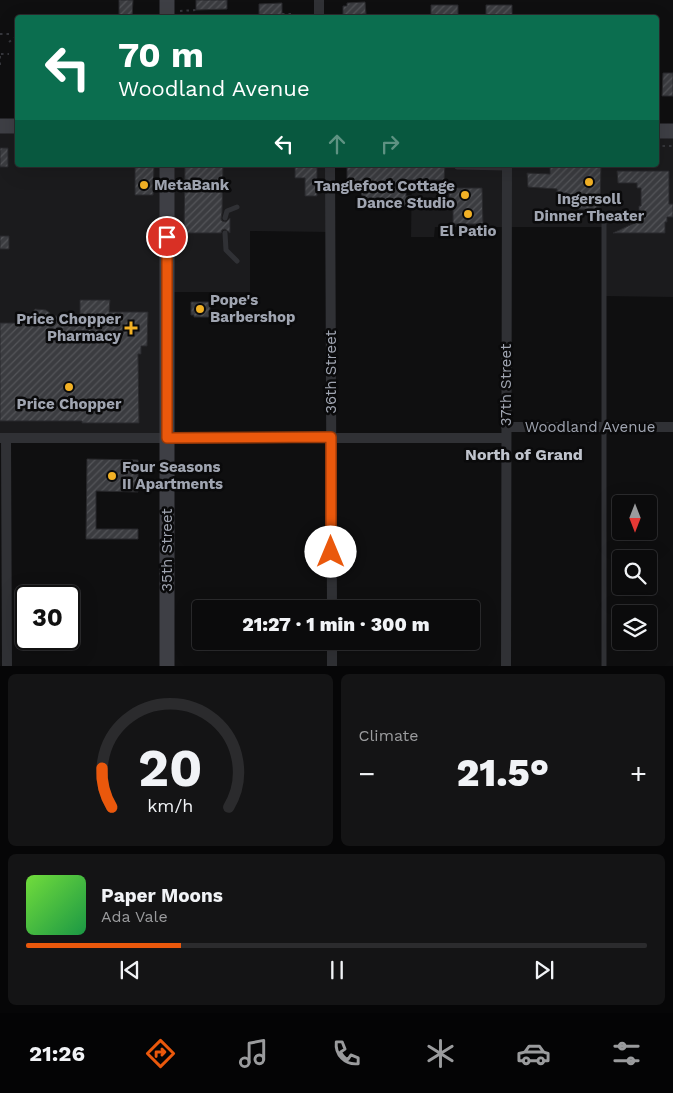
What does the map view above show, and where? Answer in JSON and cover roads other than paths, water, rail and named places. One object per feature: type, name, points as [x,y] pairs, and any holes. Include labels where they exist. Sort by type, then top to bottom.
[{"type":"street","points":[[167,0],[173,14]]},
{"type":"street","points":[[319,0],[319,15]]},
{"type":"street","points":[[0,126],[15,126]]},
{"type":"street","points":[[659,131],[673,131]]},
{"type":"street","name":"35th Street","points":[[167,167],[167,666]]},
{"type":"street","name":"36th Street","points":[[330,167],[332,600]]},
{"type":"street","name":"37th Street","points":[[506,666],[507,167]]},
{"type":"street","name":"Woodland Avenue","points":[[3,438],[331,437],[604,427],[673,427]]},
{"type":"street","points":[[3,438],[7,666]]},
{"type":"street","points":[[332,650],[332,666]]},
{"type":"lane","points":[[225,218],[227,210],[238,207]]},
{"type":"lane","points":[[604,220],[604,666]]},
{"type":"lane","points":[[225,234],[226,250],[237,261]]},
{"type":"place","name":"Ingersoll Dinner Theater","points":[[589,182]]},
{"type":"place","name":"MetaBank","points":[[144,185]]},
{"type":"place","name":"Tanglefoot Cottage Dance Studio","points":[[465,195]]},
{"type":"place","name":"El Patio","points":[[468,214]]},
{"type":"place","name":"Pope's Barbershop","points":[[200,309]]},
{"type":"place","name":"Price Chopper Pharmacy","points":[[131,328]]},
{"type":"place","name":"Price Chopper","points":[[69,387]]},
{"type":"place","name":"Four Seasons II Apartments","points":[[112,476]]},
{"type":"district","name":"North of Grand","points":[[524,454]]}]
